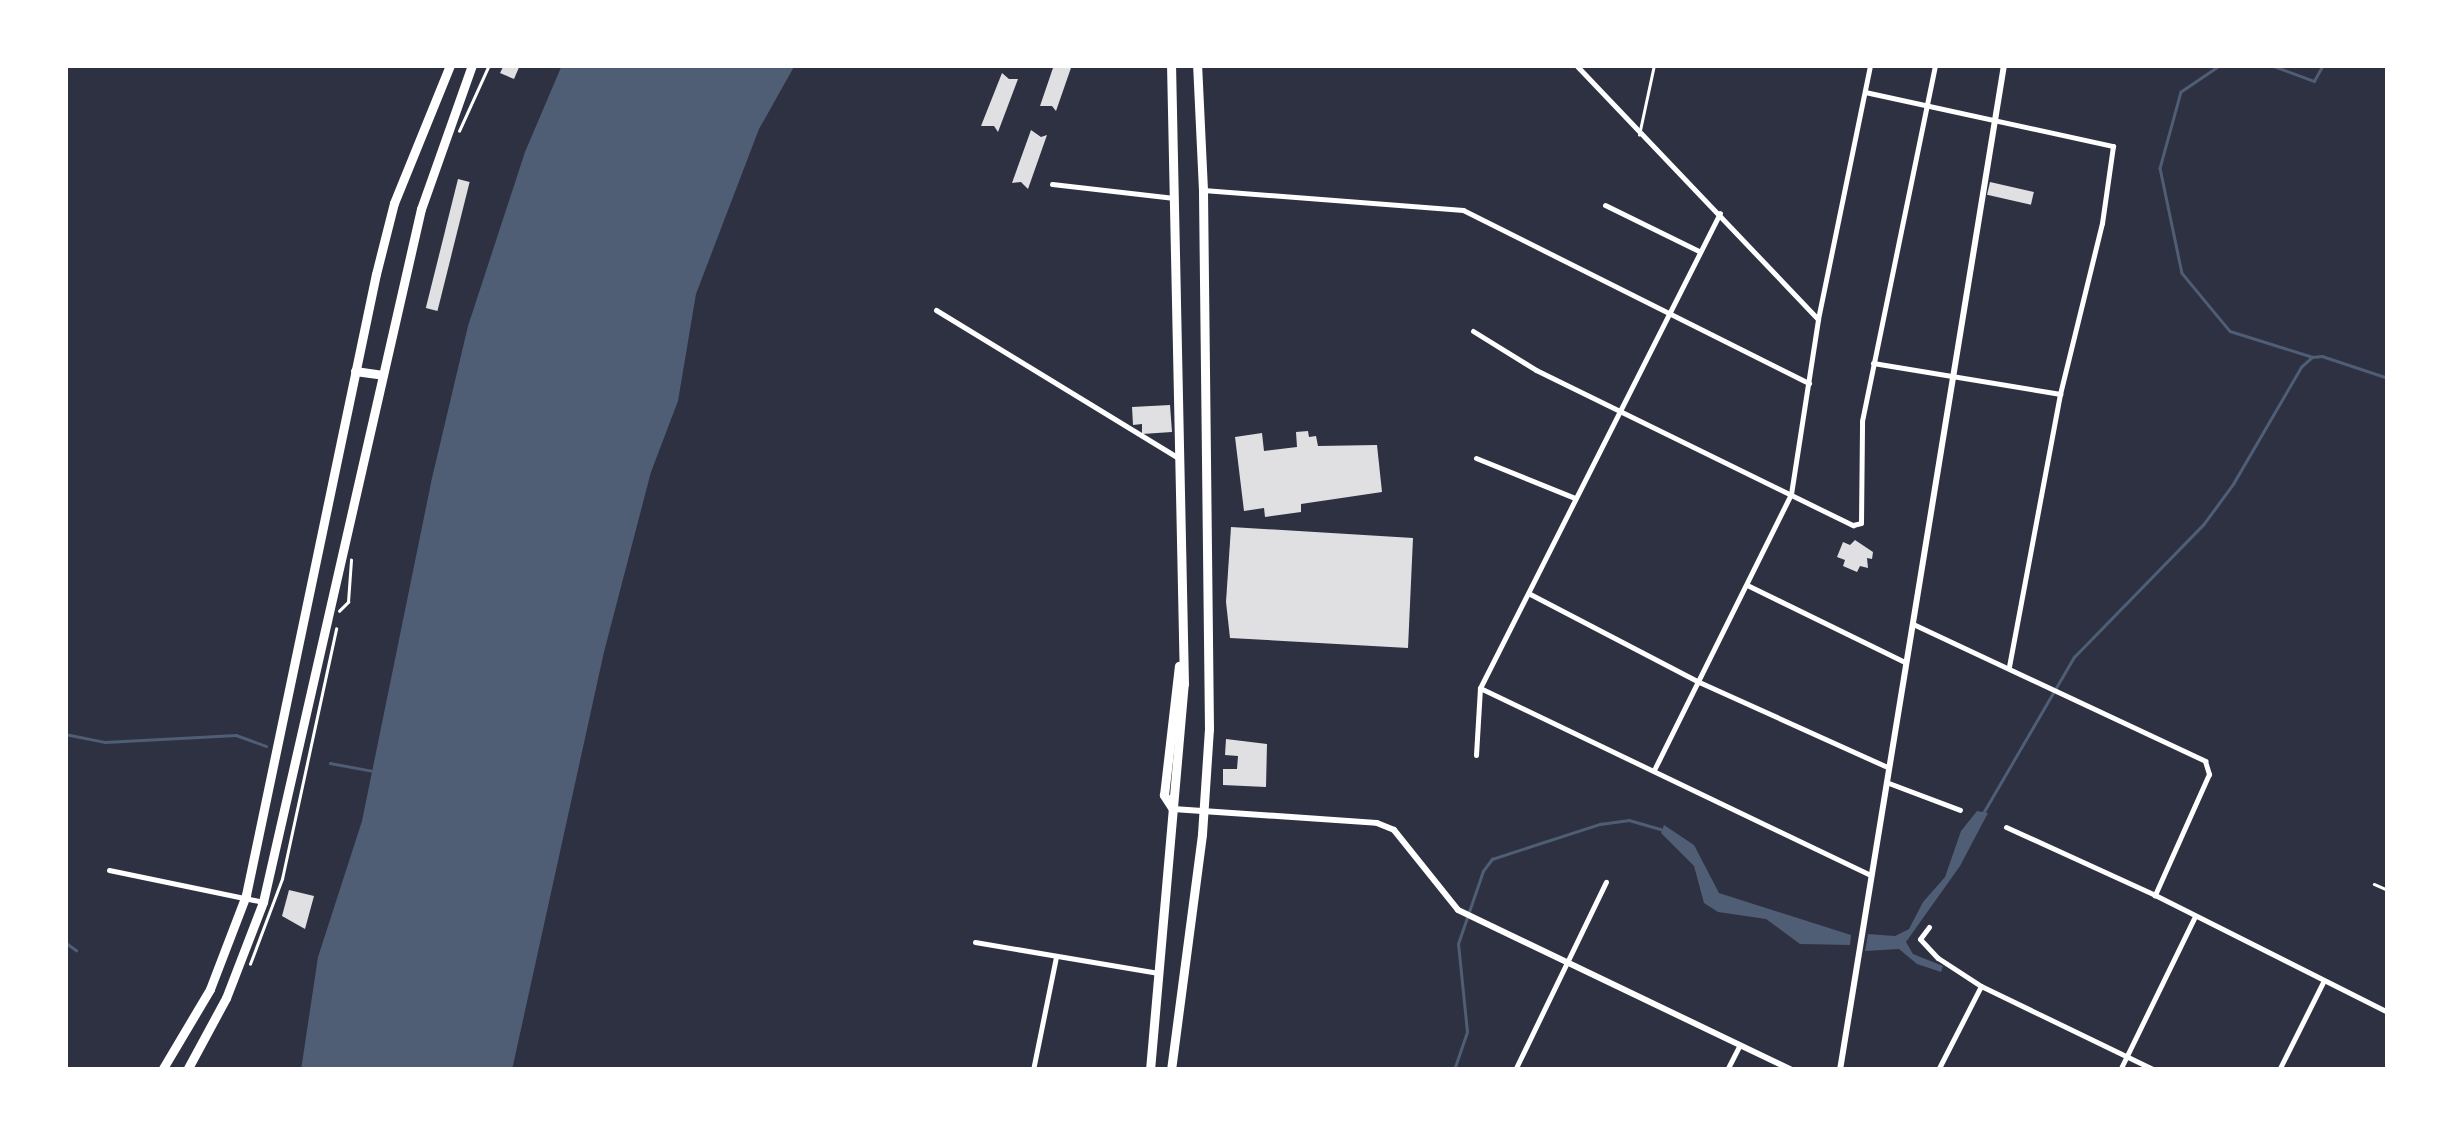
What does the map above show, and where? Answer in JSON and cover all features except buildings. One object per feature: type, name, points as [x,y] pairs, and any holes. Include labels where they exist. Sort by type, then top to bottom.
[{"type":"main road","points":[[162,1070],[210,989],[246,896],[355,371],[394,204],[450,65]]},
{"type":"main road","points":[[187,1070],[226,998],[263,902],[421,208],[472,65]]},
{"type":"main road","points":[[1150,1070],[1173,809],[1164,795],[1183,644],[1171,65]]},
{"type":"main road","points":[[1171,1070],[1203,812],[1209,729],[1203,190],[1196,65]]},
{"type":"main road","points":[[355,371],[382,374]]},
{"type":"street","points":[[1576,65],[1818,319]]},
{"type":"street","points":[[1654,770],[1791,494],[1818,319],[1870,65]]},
{"type":"street","points":[[1473,331],[1536,370],[1621,408],[1854,525],[1862,521],[1859,458],[1873,363],[1936,65]]},
{"type":"street","points":[[1840,1070],[2004,65]]},
{"type":"street","points":[[1865,92],[2113,146],[2102,223],[2060,394],[2009,666]]},
{"type":"street","points":[[1052,184],[1176,198]]},
{"type":"street","points":[[1203,190],[1464,210],[1808,383]]},
{"type":"street","points":[[1605,205],[1699,250]]},
{"type":"street","points":[[1476,755],[1480,688],[1720,212]]},
{"type":"street","points":[[936,310],[1182,460]]},
{"type":"street","points":[[1873,363],[2060,394]]},
{"type":"street","points":[[1476,458],[1575,498]]},
{"type":"street","points":[[1747,585],[1905,662]]},
{"type":"street","points":[[1530,594],[1700,682],[1887,766]]},
{"type":"street","points":[[1913,624],[2009,666],[2208,766],[2209,774],[2154,895]]},
{"type":"street","points":[[1480,688],[1870,876]]},
{"type":"street","points":[[1886,782],[1960,810]]},
{"type":"street","points":[[1173,809],[1377,823],[1404,839],[1436,888],[1458,910],[1792,1070]]},
{"type":"street","points":[[2006,827],[2154,895],[2388,1012]]},
{"type":"street","points":[[109,870],[263,902]]},
{"type":"street","points":[[1528,1070],[1516,1068],[1606,882]]},
{"type":"street","points":[[2120,1070],[2194,918]]},
{"type":"street","points":[[1929,927],[1920,939],[1938,958],[1981,986],[2155,1070]]},
{"type":"street","points":[[975,942],[1158,973]]},
{"type":"street","points":[[1033,1070],[1056,957]]},
{"type":"street","points":[[2279,1070],[2323,982]]},
{"type":"street","points":[[1938,1070],[1981,986]]},
{"type":"street","points":[[1727,1070],[1740,1046]]},
{"type":"lane","points":[[1639,135],[1654,65]]},
{"type":"lane","points":[[2374,884],[2388,890]]},
{"type":"path","points":[[456,137],[490,65]]},
{"type":"path","points":[[339,611],[348,602],[351,561]]},
{"type":"path","points":[[243,974],[258,952],[282,879],[336,630]]},
{"type":"water","points":[[562,65],[795,65],[759,129],[696,294],[678,401],[651,472],[604,652],[512,1070],[301,1070],[318,957],[362,821],[432,478],[468,326],[525,152]]},
{"type":"water","points":[[1977,811],[1988,813],[1960,866],[1906,942],[1913,954],[1943,966],[1941,972],[1917,964],[1899,949],[1865,951],[1868,934],[1895,936],[1909,929],[1923,902],[1945,877],[1961,831]]},
{"type":"water","points":[[1664,825],[1694,845],[1719,893],[1851,935],[1850,945],[1800,944],[1766,919],[1718,912],[1704,903],[1694,866],[1661,833]]},
{"type":"waterway","points":[[2221,65],[2181,92],[2160,168],[2182,273],[2230,331],[2310,356]]},
{"type":"waterway","points":[[2271,65],[2314,81],[2323,65]]},
{"type":"waterway","points":[[1982,815],[2074,657],[2203,525],[2233,484],[2301,367],[2312,357],[2322,356],[2388,378]]},
{"type":"waterway","points":[[65,734],[105,742],[236,735],[266,746]]},
{"type":"waterway","points":[[330,763],[373,771]]},
{"type":"waterway","points":[[1454,1070],[1467,1032],[1458,944],[1483,871],[1492,859],[1600,824],[1629,820],[1661,829]]},
{"type":"waterway","points":[[65,942],[76,950]]}]
